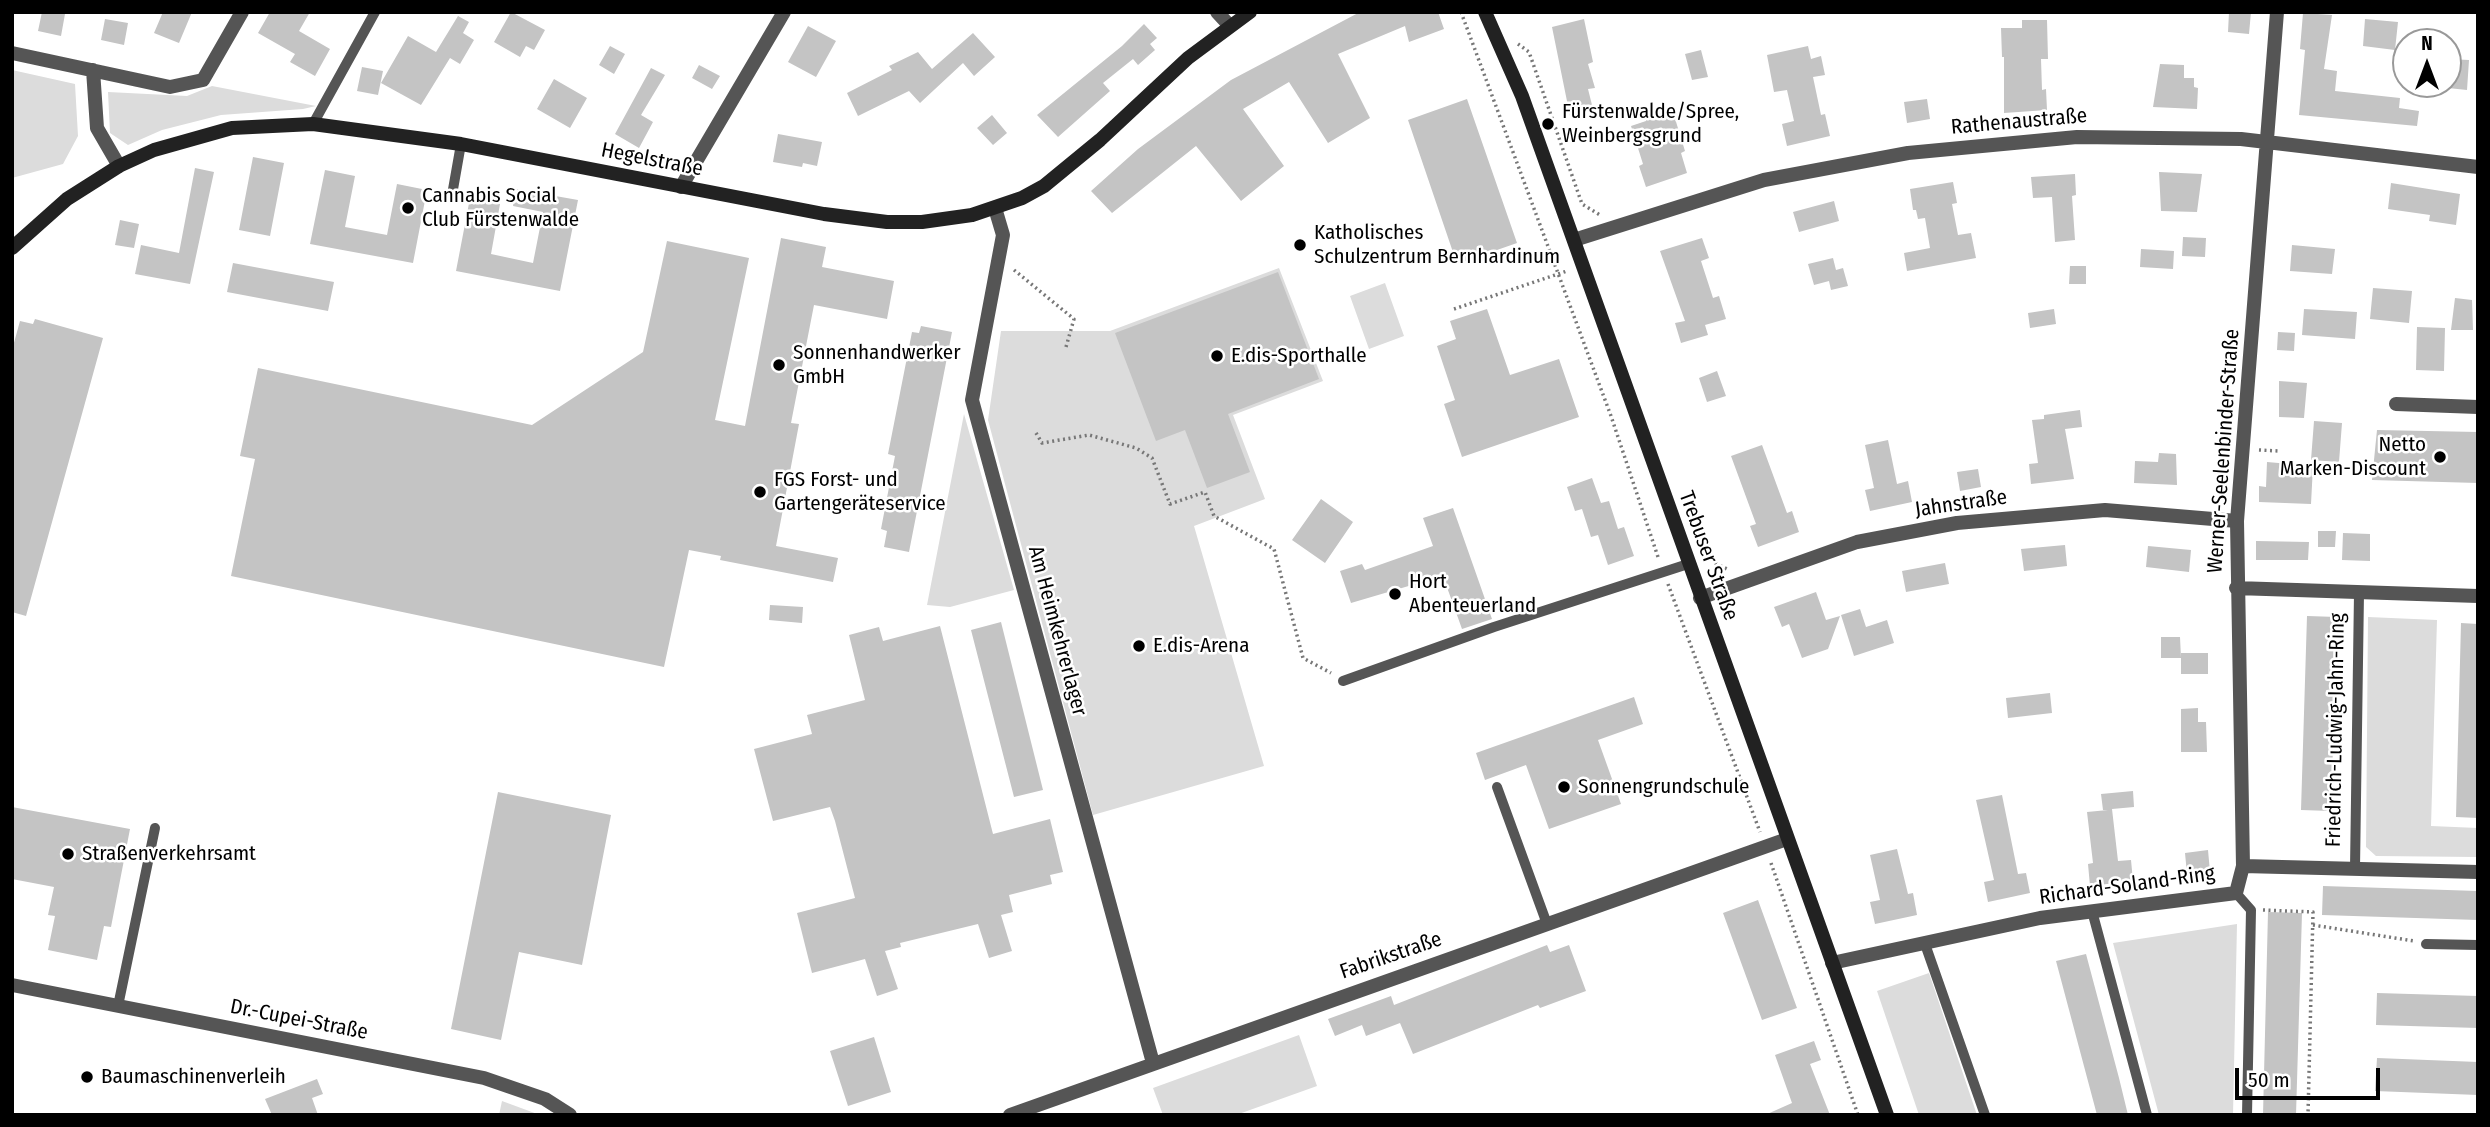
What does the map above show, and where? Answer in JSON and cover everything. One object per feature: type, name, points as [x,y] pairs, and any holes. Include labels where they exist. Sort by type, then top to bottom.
[{"type":"main road","name":"Hegelstraße","points":[[12,248],[67,199],[119,166],[155,150],[232,128],[313,124],[461,144],[681,187],[887,222],[922,222],[995,208],[1044,186],[1100,140],[1188,58],[1250,12]]},
{"type":"main road","name":"Trebuser Straße","points":[[1485,12],[1522,96],[1584,265],[1700,598],[1887,1115]]},
{"type":"street","points":[[12,53],[170,87],[203,80],[242,12]]},
{"type":"street","points":[[681,187],[784,12]]},
{"type":"street","points":[[1217,12],[1230,25]]},
{"type":"street","name":"Werner-Seelenbinder-Straße","points":[[2236,893],[2243,866],[2236,588],[2237,521],[2277,12]]},
{"type":"street","points":[[93,70],[97,128],[119,166]]},
{"type":"street","name":"Rathenaustraße","points":[[1574,240],[1764,180],[1908,153],[2077,137],[2268,141],[2478,167]]},
{"type":"street","name":"Am Heimkehrerlager","points":[[995,208],[1003,236],[972,400],[1153,1062]]},
{"type":"street","points":[[2396,404],[2478,407]]},
{"type":"street","name":"Jahnstraße","points":[[1700,598],[1857,542],[1957,523],[2105,510],[2237,521]]},
{"type":"street","points":[[2236,588],[2478,596]]},
{"type":"street","name":"Fabrikstraße","points":[[1010,1115],[1787,839]]},
{"type":"street","name":"Friedrich-Ludwig-Jahn-Ring","points":[[2243,866],[2478,872]]},
{"type":"street","name":"Richard-Soland-Ring","points":[[1832,963],[2040,918],[2236,893]]},
{"type":"street","name":"Dr.-Cupei-Straße","points":[[12,985],[484,1078],[535,1094],[570,1115]]},
{"type":"lane","points":[[313,124],[375,12]]},
{"type":"lane","points":[[452,195],[461,144]]},
{"type":"lane","points":[[1343,681],[1494,627],[1688,564]]},
{"type":"lane","name":"Friedrich-Ludwig-Jahn-Ring","points":[[2355,869],[2358,593]]},
{"type":"lane","points":[[1497,787],[1548,924]]},
{"type":"lane","points":[[118,1006],[155,828]]},
{"type":"lane","name":"Richard-Soland-Ring","points":[[2236,893],[2251,910]]},
{"type":"lane","points":[[2247,1115],[2251,910]]},
{"type":"lane","points":[[2092,911],[2147,1115]]},
{"type":"lane","points":[[1925,944],[1985,1115]]},
{"type":"lane","points":[[2426,944],[2478,945]]},
{"type":"path","points":[[1517,40],[1529,52],[1582,204],[1587,207]]},
{"type":"path","points":[[999,257],[1074,319],[1066,347]]},
{"type":"path","points":[[1454,309],[1584,265]]},
{"type":"path","points":[[1036,433],[1042,443],[1089,435],[1136,448],[1152,458],[1171,504],[1205,492],[1214,516],[1275,549],[1303,658],[1343,681]]},
{"type":"path","points":[[1715,563],[1729,570],[1736,568]]},
{"type":"path","points":[[2251,910],[2313,912],[2308,1115]]},
{"type":"path","points":[[2313,925],[2426,944]]},
{"type":"shaded area","points":[[12,70],[75,84],[78,136],[63,164],[12,178]]},
{"type":"shaded area","points":[[212,86],[316,106],[221,115],[162,130],[128,145],[110,133],[108,92],[187,96]]},
{"type":"shaded area","name":"E.dis-Arena","points":[[1279,268],[1323,381],[1233,415],[1265,499],[1194,526],[1264,766],[1093,815],[988,420],[1001,331],[1110,331]]},
{"type":"shaded area","points":[[1385,283],[1404,336],[1369,349],[1350,296]]},
{"type":"shaded area","points":[[964,414],[1014,590],[950,607],[927,605]]},
{"type":"shaded area","points":[[2368,617],[2437,620],[2431,826],[2478,828],[2476,857],[2376,856],[2366,847]]},
{"type":"shaded area","points":[[2237,924],[2233,1115],[2159,1115],[2113,943]]},
{"type":"shaded area","points":[[1929,973],[1977,1115],[1919,1115],[1877,991]]},
{"type":"shaded area","points":[[1299,1035],[1317,1086],[1236,1115],[1163,1115],[1153,1088]]},
{"type":"shaded area","points":[[502,1101],[540,1115],[499,1115]]},
{"type":"building","points":[[42,12],[65,14],[61,36],[38,31]]},
{"type":"building","points":[[163,12],[192,12],[179,43],[154,33]]},
{"type":"building","points":[[270,12],[310,12],[299,31],[330,49],[315,76],[290,62],[295,54],[258,33]]},
{"type":"building","points":[[511,12],[545,30],[534,50],[526,46],[520,57],[494,42]]},
{"type":"building","points":[[1360,12],[1438,12],[1444,29],[1409,42],[1405,26],[1338,54],[1370,118],[1328,143],[1289,82],[1243,109],[1284,166],[1241,201],[1196,146],[1112,213],[1091,191],[1138,149],[1231,80]]},
{"type":"building","points":[[2229,12],[2251,12],[2249,34],[2228,32]]},
{"type":"building","points":[[2303,13],[2332,15],[2324,69],[2337,71],[2335,91],[2400,98],[2399,108],[2419,111],[2417,126],[2299,115],[2305,50],[2300,49]]},
{"type":"building","points":[[458,16],[469,22],[463,33],[474,40],[460,64],[450,58],[421,105],[381,83],[408,36],[436,52]]},
{"type":"building","points":[[105,19],[128,23],[124,45],[101,40]]},
{"type":"building","points":[[1584,19],[1593,62],[1588,64],[1595,88],[1588,89],[1593,109],[1570,116],[1552,27]]},
{"type":"building","points":[[2365,19],[2398,22],[2397,28],[2392,28],[2392,50],[2363,46]]},
{"type":"building","points":[[2022,20],[2047,20],[2048,59],[2041,59],[2042,90],[2046,89],[2047,110],[2004,113],[2001,28],[2022,28]]},
{"type":"building","points":[[1144,24],[1157,38],[1150,44],[1155,50],[1138,65],[1133,59],[1103,83],[1110,91],[1058,137],[1037,115],[1122,46]]},
{"type":"building","points":[[808,26],[836,41],[816,77],[788,62]]},
{"type":"building","points":[[973,33],[995,57],[974,76],[963,63],[920,103],[909,91],[858,116],[847,93],[892,70],[889,66],[918,52],[932,69]]},
{"type":"building","points":[[610,46],[625,54],[614,74],[599,65]]},
{"type":"building","points":[[1808,46],[1811,59],[1821,56],[1825,75],[1813,77],[1821,115],[1825,114],[1830,136],[1787,146],[1782,124],[1794,121],[1787,90],[1774,92],[1767,55]]},
{"type":"building","points":[[1701,50],[1708,77],[1692,80],[1685,54]]},
{"type":"building","points":[[2462,60],[2469,60],[2467,90],[2462,89]]},
{"type":"building","points":[[2160,64],[2184,65],[2184,78],[2194,78],[2194,87],[2198,88],[2197,109],[2153,107]]},
{"type":"building","points":[[699,65],[720,76],[712,89],[692,78]]},
{"type":"building","points":[[362,67],[383,71],[378,95],[357,91]]},
{"type":"building","points":[[651,68],[665,75],[641,115],[653,122],[639,148],[615,134]]},
{"type":"building","points":[[554,79],[587,98],[570,128],[537,109]]},
{"type":"building","points":[[1467,99],[1517,243],[1457,264],[1408,120]]},
{"type":"building","points":[[1927,99],[1930,119],[1907,123],[1904,102]]},
{"type":"building","points":[[1664,108],[1673,112],[1685,151],[1681,153],[1687,173],[1646,187],[1639,166],[1643,164],[1631,126],[1646,121],[1649,113]]},
{"type":"building","points":[[992,115],[1007,133],[993,145],[977,128]]},
{"type":"building","points":[[778,134],[822,142],[817,166],[803,163],[802,167],[773,162]]},
{"type":"building","points":[[253,157],[284,163],[270,236],[239,230]]},
{"type":"building","points":[[195,168],[214,172],[190,284],[135,274],[141,245],[179,253]]},
{"type":"building","name":"Cannabis Social Club Fürstenwalde","points":[[325,170],[355,176],[345,227],[387,235],[397,184],[427,190],[413,263],[310,244]]},
{"type":"building","points":[[2159,172],[2202,174],[2197,212],[2161,211]]},
{"type":"building","points":[[2075,174],[2076,195],[2072,196],[2075,240],[2055,242],[2052,197],[2033,198],[2031,177]]},
{"type":"building","points":[[1953,182],[1957,203],[1952,204],[1958,235],[1971,233],[1976,258],[1907,271],[1904,253],[1930,248],[1925,218],[1918,219],[1916,210],[1913,210],[1910,189]]},
{"type":"building","points":[[2391,183],[2460,194],[2456,225],[2429,221],[2430,215],[2388,209]]},
{"type":"building","points":[[516,189],[578,200],[560,291],[456,271],[470,198],[500,204],[491,254],[533,263],[543,212],[513,206]]},
{"type":"building","points":[[1834,201],[1839,221],[1799,232],[1793,212]]},
{"type":"building","points":[[120,220],[139,224],[134,248],[115,245]]},
{"type":"building","points":[[2183,237],[2206,238],[2205,257],[2182,256]]},
{"type":"building","points":[[781,238],[826,247],[822,267],[894,281],[887,319],[814,305],[791,423],[799,424],[776,546],[838,558],[833,582],[720,560],[721,556],[689,550],[664,667],[231,576],[255,459],[240,456],[258,368],[532,425],[643,352],[667,241],[749,258],[715,420],[745,426]]},
{"type":"building","points":[[1702,238],[1709,258],[1701,261],[1713,298],[1719,296],[1726,319],[1705,325],[1708,335],[1681,343],[1675,323],[1685,321],[1660,251]]},
{"type":"building","points":[[2292,245],[2335,249],[2332,274],[2290,271]]},
{"type":"building","points":[[2141,249],[2174,251],[2173,269],[2140,267]]},
{"type":"building","points":[[1833,258],[1836,270],[1843,268],[1848,286],[1831,290],[1829,281],[1814,285],[1808,264]]},
{"type":"building","points":[[233,263],[334,282],[328,311],[227,292]]},
{"type":"building","points":[[2070,266],[2086,266],[2086,284],[2069,284]]},
{"type":"building","name":"E.dis-Sporthalle","points":[[1278,272],[1319,379],[1228,414],[1250,472],[1207,488],[1185,430],[1156,441],[1115,333]]},
{"type":"building","points":[[2373,288],[2412,291],[2409,323],[2370,319]]},
{"type":"building","points":[[2455,298],[2472,300],[2473,330],[2451,330]]},
{"type":"building","points":[[1487,309],[1510,375],[1559,359],[1579,417],[1462,457],[1444,404],[1455,400],[1437,346],[1456,339],[1450,321]]},
{"type":"building","points":[[2054,309],[2056,324],[2030,328],[2028,313]]},
{"type":"building","points":[[2304,309],[2357,312],[2355,339],[2302,335]]},
{"type":"building","points":[[35,319],[103,338],[26,616],[12,612],[12,350],[20,321],[33,324]]},
{"type":"building","points":[[921,326],[952,332],[909,552],[884,547],[887,531],[881,529],[895,456],[888,454],[912,332],[919,333]]},
{"type":"building","points":[[2417,327],[2445,328],[2444,371],[2416,370]]},
{"type":"building","points":[[2278,332],[2295,333],[2294,351],[2277,350]]},
{"type":"building","points":[[1717,371],[1726,396],[1707,402],[1699,378]]},
{"type":"building","points":[[2279,381],[2307,383],[2304,418],[2279,417]]},
{"type":"building","points":[[2080,410],[2082,427],[2065,429],[2074,479],[2031,484],[2029,464],[2038,463],[2032,420],[2044,419],[2044,415]]},
{"type":"building","points":[[2314,421],[2342,423],[2339,462],[2311,460]]},
{"type":"building","name":"Netto Marken-Discount","points":[[2377,430],[2478,432],[2478,483],[2372,480]]},
{"type":"building","points":[[1888,440],[1897,484],[1908,481],[1912,502],[1870,511],[1865,490],[1874,488],[1865,445]]},
{"type":"building","points":[[1762,445],[1787,513],[1792,511],[1799,532],[1758,547],[1750,526],[1756,524],[1731,456]]},
{"type":"building","points":[[2159,453],[2176,454],[2177,485],[2134,483],[2135,461],[2158,462]]},
{"type":"building","points":[[2267,462],[2313,466],[2311,504],[2259,502],[2259,486],[2266,487]]},
{"type":"building","points":[[1978,469],[1981,487],[1960,491],[1957,472]]},
{"type":"building","points":[[1592,478],[1601,503],[1609,501],[1618,529],[1624,527],[1634,556],[1608,565],[1598,535],[1591,537],[1582,509],[1575,511],[1567,487]]},
{"type":"building","points":[[1321,499],[1353,522],[1325,563],[1292,540]]},
{"type":"building","points":[[1453,508],[1492,619],[1462,629],[1444,579],[1413,589],[1412,585],[1351,603],[1340,571],[1362,564],[1365,570],[1433,546],[1423,518]]},
{"type":"building","points":[[2318,531],[2336,531],[2335,547],[2318,547]]},
{"type":"building","points":[[2343,533],[2370,534],[2370,561],[2342,560]]},
{"type":"building","points":[[2256,541],[2309,542],[2308,560],[2256,560]]},
{"type":"building","points":[[2065,545],[2067,566],[2024,571],[2021,549]]},
{"type":"building","points":[[2148,546],[2191,550],[2189,572],[2146,567]]},
{"type":"building","points":[[1945,563],[1949,584],[1906,592],[1902,571]]},
{"type":"building","points":[[1816,592],[1826,620],[1840,616],[1828,649],[1802,658],[1789,624],[1782,627],[1774,607]]},
{"type":"building","points":[[770,605],[803,607],[802,623],[769,620]]},
{"type":"building","points":[[1860,609],[1866,627],[1887,620],[1894,643],[1854,656],[1841,615]]},
{"type":"building","points":[[2307,616],[2337,617],[2331,811],[2301,810]]},
{"type":"building","points":[[1001,622],[1043,790],[1014,797],[971,630]]},
{"type":"building","points":[[2461,623],[2478,624],[2478,818],[2456,817]]},
{"type":"building","points":[[940,626],[993,834],[1050,819],[1063,872],[1050,875],[1052,884],[1009,895],[1013,912],[1001,915],[1012,951],[989,958],[978,924],[900,943],[901,947],[885,951],[898,989],[877,996],[865,959],[812,973],[797,913],[855,898],[830,807],[773,821],[754,749],[812,734],[807,715],[865,700],[849,635],[879,627],[883,641]]},
{"type":"building","points":[[2161,637],[2180,637],[2181,658],[2161,658]]},
{"type":"building","points":[[2181,653],[2208,653],[2208,674],[2181,674]]},
{"type":"building","points":[[2050,693],[2052,713],[2008,718],[2006,698]]},
{"type":"building","points":[[1634,697],[1643,724],[1598,740],[1621,804],[1549,829],[1526,765],[1485,780],[1476,753]]},
{"type":"building","points":[[2198,708],[2198,722],[2206,722],[2207,752],[2181,752],[2181,709]]},
{"type":"building","points":[[2133,791],[2134,807],[2112,809],[2118,861],[2131,860],[2133,881],[2090,886],[2088,864],[2093,863],[2087,812],[2108,810],[2103,810],[2101,794]]},
{"type":"building","points":[[498,792],[611,815],[582,965],[519,952],[501,1040],[451,1029]]},
{"type":"building","points":[[2002,795],[2018,874],[2026,873],[2030,893],[1988,902],[1984,882],[1994,880],[1976,800]]},
{"type":"building","name":"Straßenverkehrsamt","points":[[12,807],[130,829],[111,927],[104,926],[97,960],[48,950],[55,916],[48,915],[54,887],[12,879]]},
{"type":"building","points":[[1897,849],[1908,894],[1913,893],[1917,915],[1875,924],[1870,902],[1880,900],[1870,855]]},
{"type":"building","points":[[2208,850],[2210,872],[2187,874],[2185,853]]},
{"type":"building","points":[[2323,886],[2478,891],[2478,920],[2322,915]]},
{"type":"building","points":[[1758,900],[1797,1008],[1762,1020],[1723,913]]},
{"type":"building","points":[[2268,912],[2302,913],[2296,1115],[2263,1115]]},
{"type":"building","points":[[1547,945],[1550,952],[1569,945],[1586,991],[1540,1008],[1538,1005],[1413,1054],[1400,1023],[1366,1036],[1362,1025],[1335,1036],[1328,1019],[1391,996],[1394,1005]]},
{"type":"building","points":[[2086,954],[2128,1115],[2097,1115],[2056,961]]},
{"type":"building","points":[[2377,993],[2478,996],[2478,1028],[2376,1025]]},
{"type":"building","points":[[874,1037],[891,1092],[848,1106],[830,1051]]},
{"type":"building","points":[[1814,1041],[1821,1060],[1810,1064],[1830,1115],[1765,1115],[1792,1103],[1775,1055]]},
{"type":"building","points":[[2377,1058],[2478,1062],[2478,1095],[2375,1091]]},
{"type":"building","points":[[317,1079],[323,1094],[312,1098],[318,1115],[272,1115],[265,1099]]},
{"type":"place","name":"Fürstenwalde/Spree, Weinbergsgrund","points":[[1548,124]]},
{"type":"place","name":"Cannabis Social Club Fürstenwalde","points":[[408,208]]},
{"type":"place","name":"Katholisches Schulzentrum Bernhardinum","points":[[1300,245]]},
{"type":"place","name":"E.dis-Sporthalle","points":[[1217,356]]},
{"type":"place","name":"Sonnenhandwerker GmbH","points":[[779,365]]},
{"type":"place","name":"Netto Marken-Discount","points":[[2440,457]]},
{"type":"place","name":"FGS Forst- und Gartengeräteservice","points":[[760,492]]},
{"type":"place","name":"Hort Abenteuerland","points":[[1395,594]]},
{"type":"place","name":"E.dis-Arena","points":[[1139,646]]},
{"type":"place","name":"Sonnengrundschule","points":[[1564,787]]},
{"type":"place","name":"Straßenverkehrsamt","points":[[68,854]]},
{"type":"place","name":"Baumaschinenverleih","points":[[87,1077]]}]
